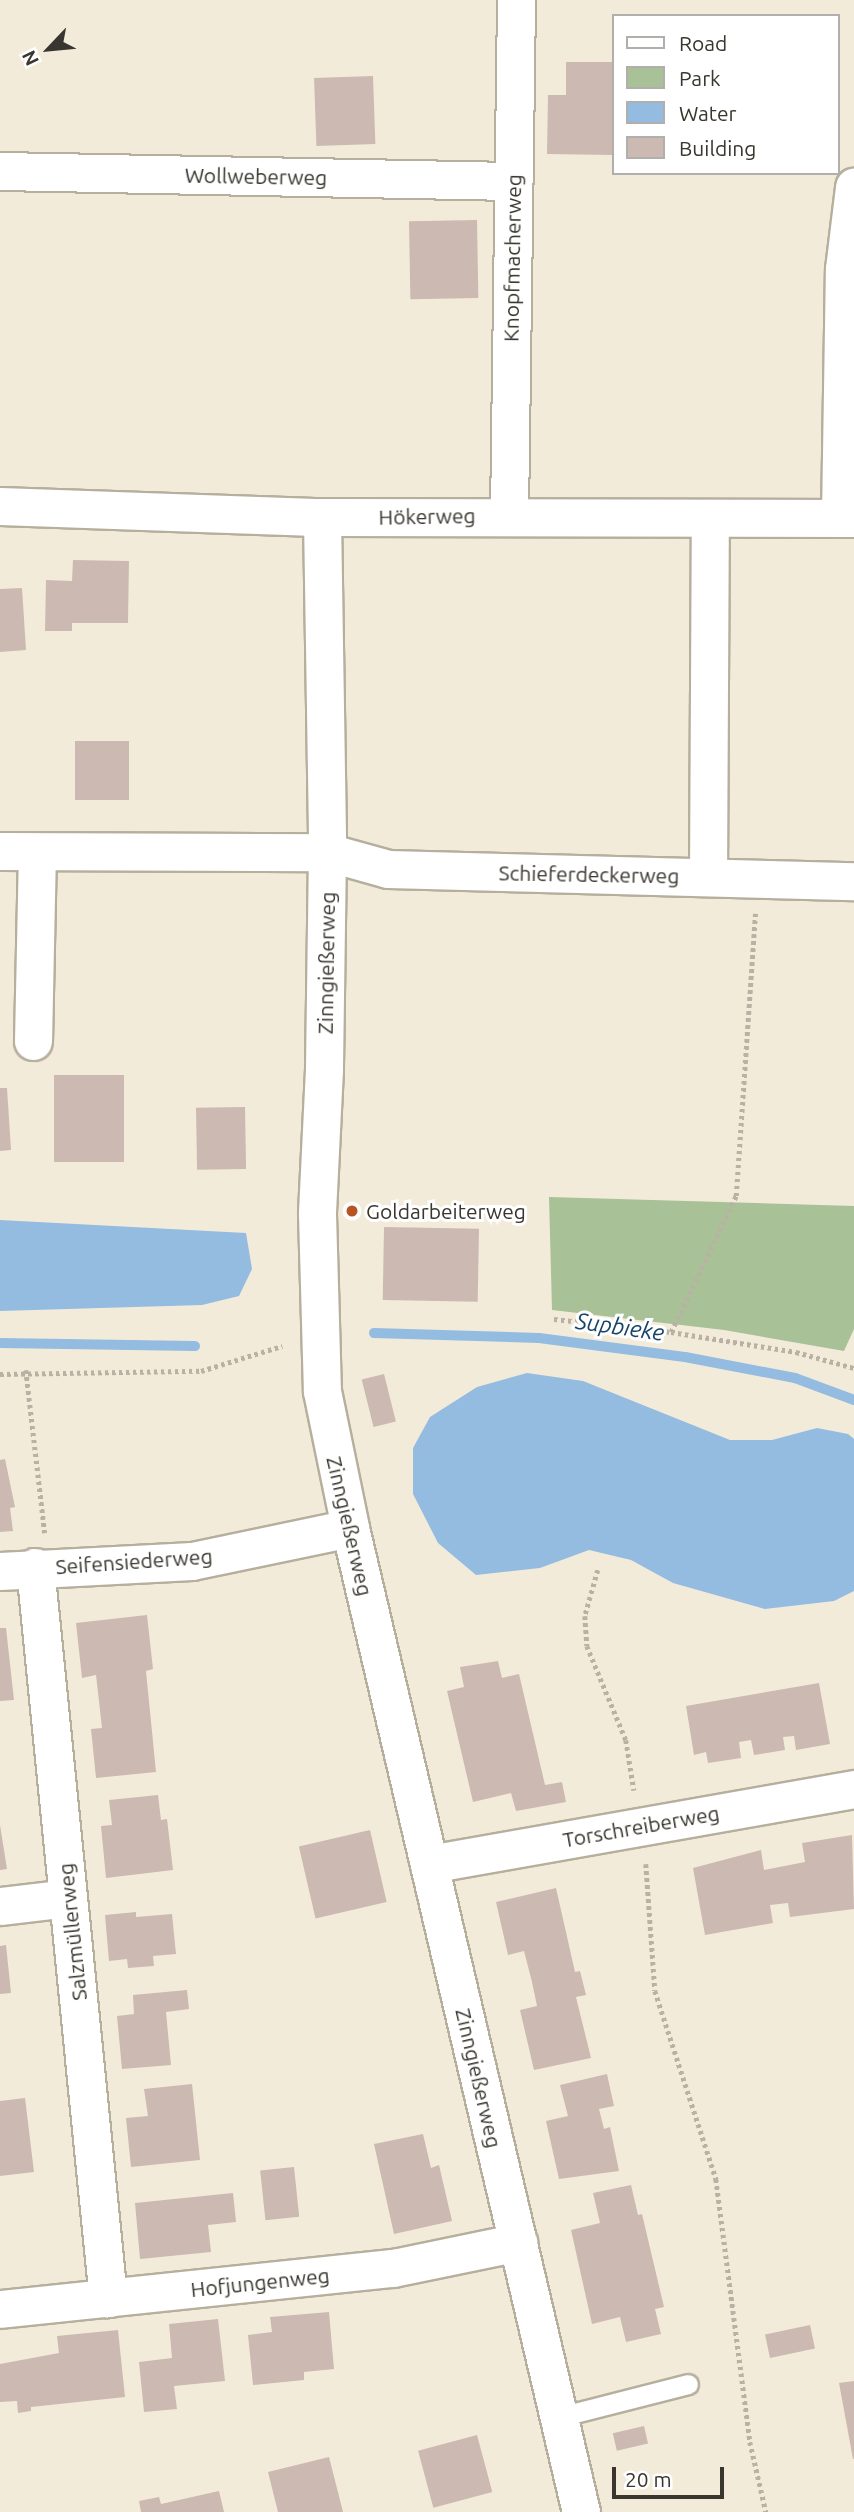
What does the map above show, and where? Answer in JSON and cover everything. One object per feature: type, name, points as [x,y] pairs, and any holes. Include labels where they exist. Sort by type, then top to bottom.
[{"type":"street","name":"Knopfmacherweg","points":[[509,516],[516,0]]},
{"type":"street","name":"Wollweberweg","points":[[0,172],[512,181]]},
{"type":"street","points":[[847,518],[844,269],[854,187]]},
{"type":"street","name":"Hökerweg","points":[[0,506],[322,517],[847,518]]},
{"type":"street","name":"Zinngießerweg","points":[[322,517],[327,852],[324,1069],[317,1214],[318,1342],[328,1425],[581,2512]]},
{"type":"street","points":[[708,877],[710,518]]},
{"type":"street","points":[[0,851],[327,852]]},
{"type":"street","points":[[33,1041],[37,852]]},
{"type":"street","name":"Schieferdeckerweg","points":[[327,852],[387,869],[854,881]]},
{"type":"street","name":"Seifensiederweg","points":[[18,1569],[192,1561],[350,1528]]},
{"type":"street","name":"Salzmüllerweg","points":[[18,1569],[68,1898],[108,2298]]},
{"type":"street","name":"Torschreiberweg","points":[[429,1864],[854,1789]]},
{"type":"street","points":[[0,1906],[68,1898]]},
{"type":"street","name":"Hofjungenweg","points":[[0,2309],[393,2268],[518,2242]]},
{"type":"lane","points":[[559,2417],[688,2384]]},
{"type":"path","points":[[671,1332],[736,1196],[757,878]]},
{"type":"path","points":[[554,1319],[671,1332],[796,1352],[854,1368]]},
{"type":"path","points":[[0,1374],[26,1370],[201,1371],[290,1344],[318,1342]]},
{"type":"path","points":[[18,1569],[46,1534],[26,1370]]},
{"type":"path","points":[[598,1570],[585,1616],[587,1646],[626,1740],[639,1826],[655,1991],[716,2179],[750,2441],[766,2512]]},
{"type":"green space","points":[[549,1197],[854,1206],[854,1329],[844,1351],[724,1330],[552,1310]]},
{"type":"water","points":[[0,1220],[246,1233],[252,1269],[239,1296],[202,1305],[0,1311]]},
{"type":"water","points":[[527,1373],[583,1381],[730,1440],[772,1440],[817,1428],[848,1434],[854,1439],[854,1591],[834,1601],[765,1609],[673,1583],[631,1560],[589,1550],[540,1568],[476,1575],[438,1543],[413,1494],[413,1448],[430,1417],[477,1387]]},
{"type":"building","points":[[566,62],[612,62],[612,155],[547,154],[548,95],[566,95]]},
{"type":"building","points":[[373,76],[375,144],[316,146],[314,78]]},
{"type":"building","points":[[477,220],[478,298],[410,299],[409,221]]},
{"type":"building","points":[[73,560],[129,561],[128,623],[72,623],[72,631],[45,631],[46,580],[72,581]]},
{"type":"building","points":[[22,588],[26,650],[0,652],[0,589]]},
{"type":"building","points":[[75,741],[129,741],[129,800],[75,800]]},
{"type":"building","points":[[54,1075],[124,1075],[124,1162],[54,1162]]},
{"type":"building","points":[[0,1088],[7,1088],[11,1150],[0,1151]]},
{"type":"building","points":[[245,1107],[246,1169],[197,1170],[196,1108]]},
{"type":"building","points":[[384,1227],[479,1229],[478,1302],[383,1300]]},
{"type":"building","points":[[384,1374],[396,1422],[374,1427],[362,1380]]},
{"type":"building","points":[[5,1459],[15,1507],[10,1508],[13,1531],[0,1532],[0,1460]]},
{"type":"building","points":[[147,1615],[153,1669],[146,1671],[156,1772],[96,1778],[91,1729],[102,1728],[96,1675],[82,1678],[76,1623]]},
{"type":"building","points":[[0,1628],[6,1628],[14,1700],[0,1701]]},
{"type":"building","points":[[498,1661],[502,1678],[519,1674],[545,1785],[562,1782],[566,1802],[516,1811],[511,1793],[473,1802],[447,1691],[464,1687],[460,1667]]},
{"type":"building","points":[[819,1683],[830,1744],[796,1750],[794,1736],[783,1737],[785,1750],[754,1755],[751,1740],[739,1742],[741,1758],[708,1763],[706,1752],[694,1755],[686,1706]]},
{"type":"building","points":[[158,1795],[161,1820],[167,1819],[173,1870],[106,1878],[101,1826],[112,1825],[109,1800]]},
{"type":"building","points":[[0,1825],[7,1869],[0,1870]]},
{"type":"building","points":[[370,1830],[387,1902],[316,1919],[299,1846]]},
{"type":"building","points":[[852,1835],[854,1909],[790,1917],[788,1903],[770,1905],[773,1923],[705,1935],[693,1868],[761,1850],[764,1870],[805,1862],[802,1843]]},
{"type":"building","points":[[556,1888],[575,1972],[580,1971],[586,1995],[576,1997],[591,2058],[534,2070],[520,2010],[537,2006],[532,1982],[524,1951],[508,1955],[496,1902]]},
{"type":"building","points":[[136,1912],[136,1917],[172,1914],[176,1954],[153,1956],[154,1966],[128,1968],[127,1959],[109,1961],[105,1915]]},
{"type":"building","points":[[6,1945],[11,1993],[0,1994],[0,1946]]},
{"type":"building","points":[[187,1990],[189,2009],[166,2012],[171,2065],[122,2069],[117,2016],[134,2014],[133,1995]]},
{"type":"building","points":[[607,2074],[614,2106],[599,2109],[604,2129],[610,2127],[619,2171],[559,2179],[546,2121],[568,2116],[560,2085]]},
{"type":"building","points":[[192,2084],[200,2160],[131,2167],[126,2118],[148,2116],[144,2089]]},
{"type":"building","points":[[25,2098],[34,2172],[0,2176],[0,2101]]},
{"type":"building","points":[[423,2134],[431,2168],[439,2165],[452,2221],[394,2234],[374,2144]]},
{"type":"building","points":[[294,2167],[299,2217],[265,2220],[260,2171]]},
{"type":"building","points":[[631,2185],[638,2215],[642,2214],[664,2307],[655,2309],[661,2334],[626,2342],[620,2317],[592,2324],[571,2230],[600,2223],[593,2193]]},
{"type":"building","points":[[233,2193],[236,2222],[208,2225],[211,2252],[140,2259],[135,2203]]},
{"type":"building","points":[[329,2312],[334,2369],[304,2372],[304,2380],[253,2385],[248,2335],[272,2332],[270,2317]]},
{"type":"building","points":[[218,2319],[225,2381],[174,2386],[177,2409],[144,2412],[139,2362],[172,2358],[169,2324]]},
{"type":"building","points":[[810,2325],[815,2348],[770,2358],[765,2335]]},
{"type":"building","points":[[118,2330],[125,2397],[31,2407],[31,2411],[18,2413],[17,2401],[0,2402],[0,2364],[59,2353],[57,2336]]},
{"type":"building","points":[[854,2381],[854,2459],[853,2459],[839,2383]]},
{"type":"building","points":[[644,2426],[648,2444],[617,2451],[613,2433]]},
{"type":"building","points":[[477,2435],[492,2492],[433,2508],[418,2451]]},
{"type":"building","points":[[329,2457],[343,2512],[278,2512],[268,2472]]},
{"type":"building","points":[[219,2491],[224,2512],[141,2512],[139,2501],[159,2497],[161,2504]]},
{"type":"waterway","name":"Supbieke","points":[[374,1333],[539,1338],[685,1357],[795,1378],[854,1400]]},
{"type":"waterway","name":"Supbieke","points":[[0,1343],[195,1346]]},
{"type":"place","name":"Goldarbeiterweg","points":[[352,1211]]}]
